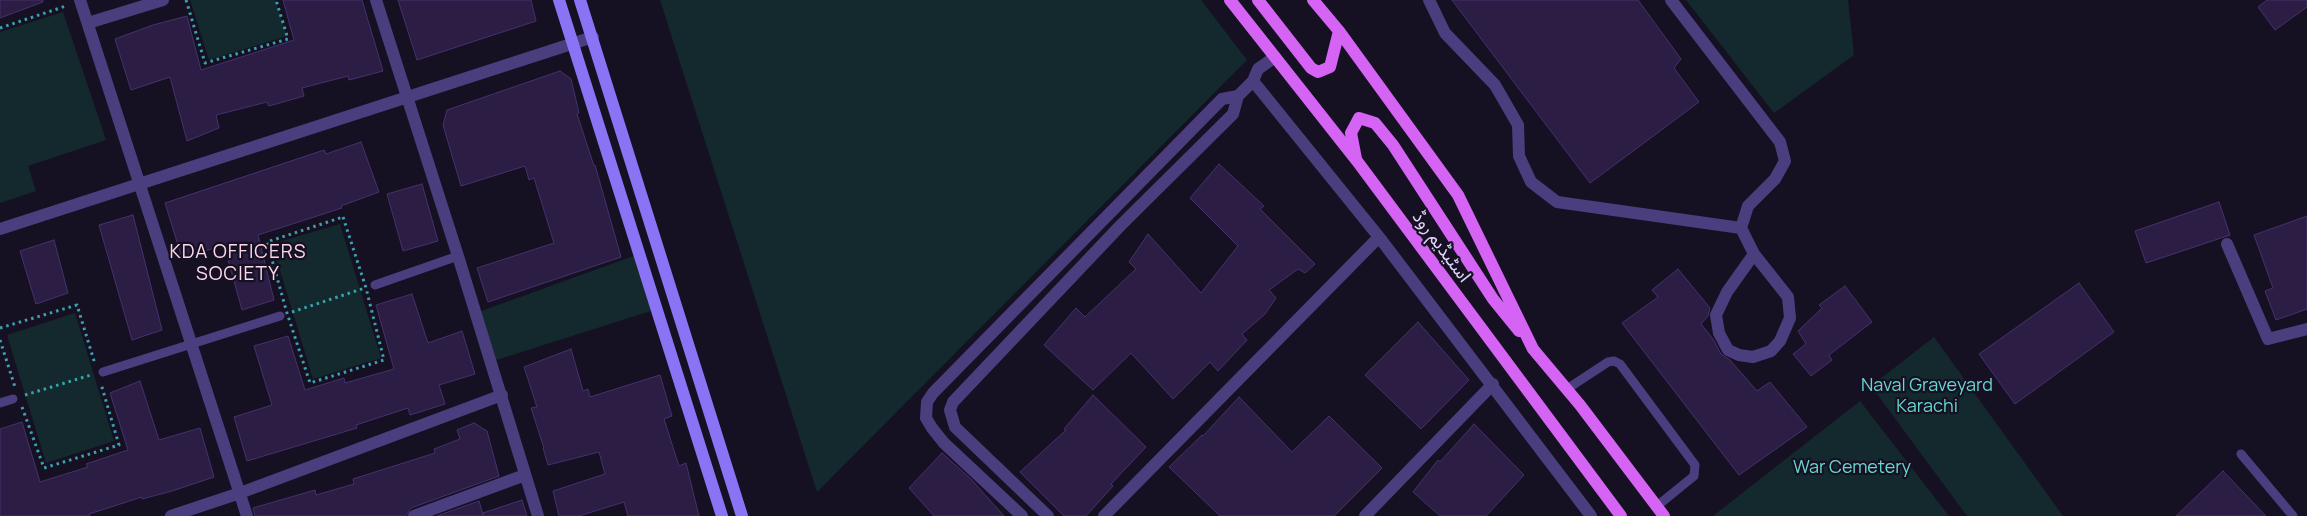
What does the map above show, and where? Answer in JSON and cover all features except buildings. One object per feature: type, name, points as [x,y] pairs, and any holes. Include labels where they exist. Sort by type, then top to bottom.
[{"type":"main road","name":"اسٹیڈیم روڈ","points":[[1230,0],[1357,161],[1621,516]]},
{"type":"main road","points":[[1258,0],[1310,68],[1318,72],[1330,68],[1339,31]]},
{"type":"main road","name":"اسٹیڈیم روڈ","points":[[1313,0],[1339,31],[1458,195],[1533,349],[1660,511]]},
{"type":"main road","points":[[1357,161],[1351,133],[1359,118],[1375,123],[1393,145],[1493,299],[1533,349]]},
{"type":"street","points":[[81,0],[247,516]]},
{"type":"street","points":[[88,23],[163,0]]},
{"type":"street","points":[[376,0],[502,395],[538,516]]},
{"type":"street","points":[[559,0],[722,516]]},
{"type":"street","points":[[580,0],[742,516]]},
{"type":"street","points":[[1429,0],[1445,33],[1495,85],[1518,125],[1519,156],[1531,182],[1557,202],[1741,228]]},
{"type":"street","points":[[1671,0],[1780,142],[1785,161],[1775,179],[1748,206],[1741,228],[1754,254],[1788,297],[1790,318],[1780,341],[1770,351],[1753,357],[1738,355],[1728,350],[1719,333],[1716,315],[1727,292],[1754,254]]},
{"type":"street","points":[[0,228],[593,37]]},
{"type":"street","points":[[1048,516],[955,427],[950,410],[953,402],[1120,226],[1233,114],[1238,96],[1253,81],[1258,69],[1275,57]]},
{"type":"street","points":[[1253,81],[1379,236],[1493,384],[1591,516]]},
{"type":"street","points":[[1022,516],[944,443],[926,418],[927,402],[932,393],[1222,99],[1238,96]]},
{"type":"street","points":[[1104,516],[1379,236]]},
{"type":"street","points":[[2227,244],[2268,339],[2307,329]]},
{"type":"street","points":[[1365,516],[1493,384]]},
{"type":"street","points":[[171,516],[240,493],[502,395]]},
{"type":"street","points":[[414,516],[525,475]]},
{"type":"lane","points":[[375,285],[458,256]]},
{"type":"lane","points":[[100,373],[283,315]]},
{"type":"lane","points":[[1567,390],[1608,362],[1614,361],[1620,364],[1695,465],[1694,476],[1660,511]]},
{"type":"lane","points":[[0,403],[16,398]]},
{"type":"lane","points":[[2241,454],[2293,516]]},
{"type":"path","points":[[0,28],[81,0]]},
{"type":"path","points":[[186,0],[205,63],[288,39],[276,0]]},
{"type":"path","points":[[344,217],[366,288],[384,360],[310,383],[283,315],[267,242],[344,217]]},
{"type":"path","points":[[283,315],[375,285]]},
{"type":"path","points":[[0,328],[77,305],[100,373],[119,445],[44,468],[16,398],[0,340]]},
{"type":"path","points":[[16,398],[100,373]]},
{"type":"green space","points":[[190,0],[275,0],[287,36],[209,60]]},
{"type":"green space","points":[[660,0],[1201,0],[1247,60],[817,492]]},
{"type":"green space","points":[[1686,0],[1848,0],[1854,55],[1774,113]]},
{"type":"green space","points":[[63,12],[106,140],[28,166],[36,191],[0,203],[0,32]]},
{"type":"green space","points":[[340,224],[381,358],[313,379],[272,244]]},
{"type":"green space","points":[[639,254],[657,309],[490,362],[476,313]]},
{"type":"green space","points":[[75,313],[114,441],[46,463],[7,335]]},
{"type":"green space","name":"Naval Graveyard Karachi","points":[[1934,337],[2063,516],[1967,516],[1871,386]]},
{"type":"green space","name":"War Cemetery","points":[[1860,401],[1949,516],[1713,516]]},
{"type":"district","name":"KDA OFFICERS SOCIETY","points":[[238,264]]}]
